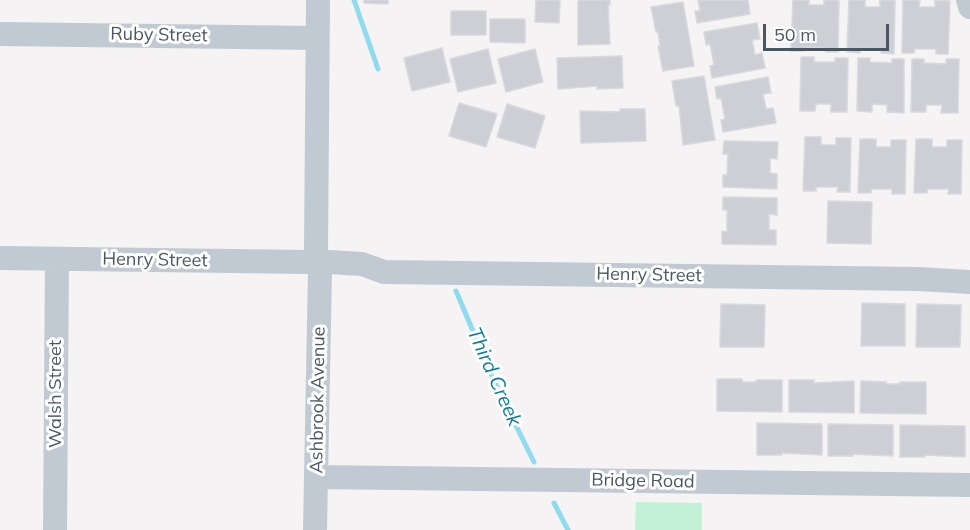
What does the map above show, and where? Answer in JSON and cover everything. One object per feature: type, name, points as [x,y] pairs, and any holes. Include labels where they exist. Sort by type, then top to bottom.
[{"type":"street","name":"Ashbrook Avenue","points":[[315,530],[318,0]]},
{"type":"street","points":[[968,0],[970,7]]},
{"type":"street","name":"Ruby Street","points":[[0,34],[317,38]]},
{"type":"street","name":"Henry Street","points":[[0,258],[318,261],[362,264],[384,272],[919,279],[970,283]]},
{"type":"street","name":"Walsh Street","points":[[55,530],[57,259]]},
{"type":"street","points":[[970,277],[970,283]]},
{"type":"street","name":"Bridge Road","points":[[316,477],[970,485]]},
{"type":"green space","points":[[636,502],[702,503],[702,530],[635,530]]},
{"type":"building","points":[[364,0],[388,0],[388,4],[364,3]]},
{"type":"building","points":[[536,0],[560,0],[559,23],[535,22]]},
{"type":"building","points":[[578,0],[610,0],[610,5],[608,5],[610,44],[578,45]]},
{"type":"building","points":[[698,0],[748,0],[750,14],[697,23],[695,11],[700,11]]},
{"type":"building","points":[[793,0],[809,0],[809,5],[824,5],[824,0],[839,0],[838,52],[826,52],[826,48],[804,47],[804,51],[791,51]]},
{"type":"building","points":[[849,0],[865,0],[865,7],[880,7],[880,0],[895,0],[894,54],[881,53],[882,49],[860,48],[860,53],[847,52]]},
{"type":"building","points":[[903,0],[920,0],[919,7],[935,7],[935,0],[950,1],[948,54],[936,54],[936,49],[915,49],[914,53],[902,53]]},
{"type":"building","points":[[683,2],[694,66],[663,71],[658,32],[656,32],[651,7]]},
{"type":"building","points":[[451,11],[486,11],[486,35],[451,35]]},
{"type":"building","points":[[490,19],[525,19],[525,43],[490,42]]},
{"type":"building","points":[[757,23],[760,39],[752,40],[755,55],[762,53],[765,68],[712,78],[710,66],[714,65],[710,44],[706,45],[704,32]]},
{"type":"building","points":[[442,48],[450,82],[412,91],[404,58]]},
{"type":"building","points":[[488,49],[496,83],[458,92],[450,59]]},
{"type":"building","points":[[535,49],[543,82],[506,92],[498,59]]},
{"type":"building","points":[[622,56],[623,88],[597,89],[597,86],[558,89],[557,58]]},
{"type":"building","points":[[801,57],[814,57],[814,62],[835,62],[835,58],[848,58],[847,112],[831,112],[831,104],[816,104],[815,111],[800,111]]},
{"type":"building","points":[[858,58],[870,58],[870,62],[892,63],[892,59],[904,59],[904,113],[887,112],[887,105],[872,104],[872,112],[857,111]]},
{"type":"building","points":[[912,59],[924,59],[924,63],[946,64],[946,59],[959,59],[958,113],[941,113],[942,105],[926,105],[926,112],[911,112]]},
{"type":"building","points":[[704,76],[715,140],[683,145],[679,106],[676,106],[672,81]]},
{"type":"building","points":[[768,77],[771,93],[763,94],[766,109],[773,108],[776,123],[723,132],[721,120],[725,119],[721,98],[717,99],[715,87]]},
{"type":"building","points":[[459,103],[497,114],[486,147],[449,136]]},
{"type":"building","points":[[507,104],[545,116],[535,148],[497,137]]},
{"type":"building","points":[[620,109],[645,109],[646,141],[581,143],[580,111],[620,112]]},
{"type":"building","points":[[805,137],[821,137],[821,145],[836,145],[836,138],[851,138],[850,192],[837,192],[838,187],[816,187],[816,191],[803,191]]},
{"type":"building","points":[[860,139],[876,139],[876,147],[891,147],[891,140],[906,140],[905,194],[892,194],[892,189],[871,189],[871,193],[858,193]]},
{"type":"building","points":[[916,139],[932,139],[932,147],[947,147],[947,140],[962,140],[961,194],[948,194],[949,189],[927,189],[927,193],[914,193]]},
{"type":"building","points":[[724,141],[778,142],[777,159],[770,158],[770,173],[777,174],[777,189],[723,187],[723,175],[727,175],[728,154],[723,154]]},
{"type":"building","points":[[723,197],[777,198],[777,215],[769,214],[769,230],[776,230],[776,245],[722,244],[722,231],[727,232],[727,210],[723,210]]},
{"type":"building","points":[[828,201],[872,202],[871,244],[827,243]]},
{"type":"building","points":[[862,303],[905,304],[905,346],[861,346]]},
{"type":"building","points":[[721,304],[765,305],[764,347],[720,347]]},
{"type":"building","points":[[917,304],[961,305],[960,347],[916,347]]},
{"type":"building","points":[[717,379],[742,379],[742,382],[782,380],[782,412],[717,411]]},
{"type":"building","points":[[789,380],[814,380],[814,383],[854,381],[854,413],[789,412]]},
{"type":"building","points":[[861,381],[886,382],[886,384],[926,382],[926,414],[860,413]]},
{"type":"building","points":[[757,423],[822,424],[822,455],[782,453],[782,455],[757,455]]},
{"type":"building","points":[[828,424],[893,425],[893,456],[853,454],[853,456],[828,456]]},
{"type":"building","points":[[900,425],[965,426],[965,457],[925,455],[925,457],[900,457]]},
{"type":"waterway","name":"Third Creek","points":[[354,0],[378,69]]},
{"type":"waterway","name":"Third Creek","points":[[456,291],[495,383],[534,462]]},
{"type":"waterway","name":"Third Creek","points":[[554,503],[568,530]]}]
